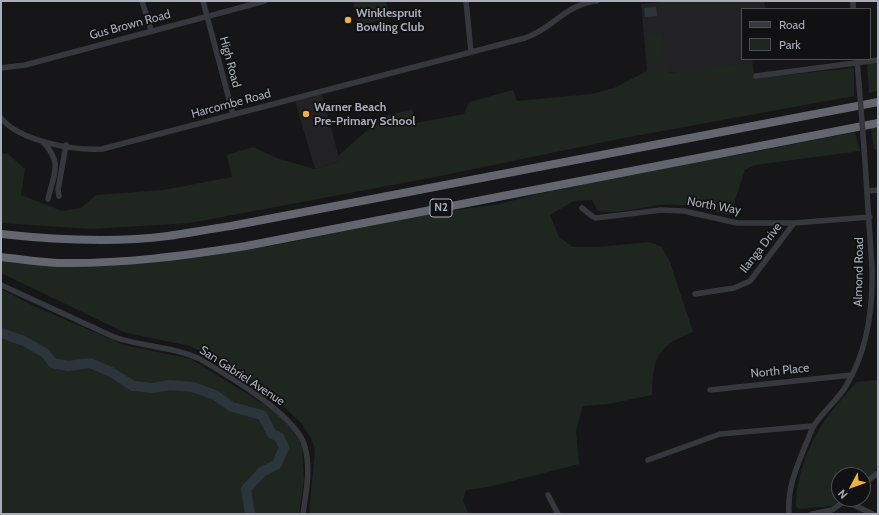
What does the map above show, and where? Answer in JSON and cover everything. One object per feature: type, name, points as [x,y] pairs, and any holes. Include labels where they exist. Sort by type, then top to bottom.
[{"type":"highway","name":"N2","points":[[1,234],[38,238],[108,239],[167,236],[231,226],[878,102]]},
{"type":"highway","name":"N2","points":[[1,257],[58,262],[127,261],[180,256],[246,246],[878,123]]},
{"type":"street","points":[[142,1],[151,30]]},
{"type":"street","name":"High Road","points":[[202,1],[233,114]]},
{"type":"street","name":"Gus Brown Road","points":[[1,68],[25,65],[151,30],[264,1]]},
{"type":"street","points":[[466,1],[471,52]]},
{"type":"street","name":"Harcombe Road","points":[[1,118],[14,130],[43,141],[90,150],[102,149],[530,36],[540,31],[575,6],[597,1]]},
{"type":"street","points":[[756,76],[857,61],[878,60]]},
{"type":"street","name":"Almond Road","points":[[789,514],[788,504],[792,482],[813,426],[839,396],[852,375],[864,344],[870,314],[872,287],[870,217],[857,61]]},
{"type":"street","points":[[43,141],[52,152],[56,163],[48,199]]},
{"type":"street","points":[[59,196],[58,190],[66,146]]},
{"type":"street","points":[[868,191],[878,190]]},
{"type":"street","name":"North Way","points":[[582,208],[596,218],[652,210],[670,210],[737,222],[794,223],[870,217]]},
{"type":"street","name":"Ilanga Drive","points":[[696,294],[734,288],[750,281],[794,223]]},
{"type":"street","name":"San Gabriel Avenue","points":[[1,285],[126,342],[186,353],[200,359],[278,412],[300,434],[305,446],[308,477],[303,514]]},
{"type":"street","name":"North Place","points":[[710,390],[852,375]]},
{"type":"street","points":[[648,460],[720,434],[813,426]]},
{"type":"street","points":[[548,495],[558,514]]},
{"type":"street","points":[[812,514],[832,510],[836,507]]},
{"type":"street","points":[[859,507],[872,514]]},
{"type":"shaded area","points":[[672,1],[764,1],[765,8],[741,8],[741,60],[752,60],[754,78],[647,71],[641,4]]},
{"type":"shaded area","points":[[656,7],[657,16],[645,17],[644,8]]},
{"type":"shaded area","points":[[322,94],[340,161],[315,169],[295,101]]},
{"type":"green space","points":[[353,1],[386,1],[390,18],[358,25]]},
{"type":"green space","points":[[662,33],[664,59],[649,61],[646,35]]},
{"type":"green space","points":[[752,62],[755,78],[854,68],[854,96],[624,138],[435,177],[190,223],[91,229],[1,223],[1,153],[8,154],[25,169],[21,195],[62,211],[81,208],[96,195],[163,190],[232,177],[227,155],[253,147],[279,159],[315,169],[340,161],[338,156],[382,117],[412,109],[416,123],[464,114],[469,102],[513,90],[517,101],[592,94],[614,88],[647,71],[668,66],[670,73]]},
{"type":"green space","points":[[878,63],[878,91],[869,93],[867,64]]},
{"type":"green space","points":[[878,127],[878,149],[874,150],[871,128]]},
{"type":"green space","points":[[855,132],[860,151],[755,165],[745,170],[730,215],[678,205],[658,205],[618,212],[598,211],[592,200],[574,201],[550,215],[559,237],[573,247],[599,247],[649,242],[662,247],[670,262],[693,332],[672,342],[659,354],[654,371],[652,395],[608,404],[583,406],[576,430],[579,464],[489,487],[466,490],[463,501],[469,514],[309,514],[315,450],[312,440],[302,424],[282,405],[208,355],[190,346],[126,333],[1,273],[1,259],[145,263],[181,260],[276,245],[441,212],[494,205],[551,191],[680,164],[734,156]]},
{"type":"green space","points":[[1,289],[36,307],[124,345],[191,359],[265,405],[286,421],[297,436],[302,447],[304,479],[299,514],[1,514]]},
{"type":"green space","points":[[878,380],[878,468],[871,475],[871,467],[831,467],[831,506],[800,509],[796,507],[796,496],[804,462],[809,450],[825,420],[856,382]]},
{"type":"waterway","points":[[1,333],[24,341],[45,353],[53,363],[68,366],[90,363],[111,372],[133,386],[152,388],[169,385],[193,387],[215,395],[232,407],[262,415],[272,434],[279,437],[284,447],[277,464],[262,472],[246,489],[250,514]]},
{"type":"place","name":"Winklespruit Bowling Club","points":[[348,20]]},
{"type":"place","name":"Warner Beach Pre-Primary School","points":[[306,114]]}]
